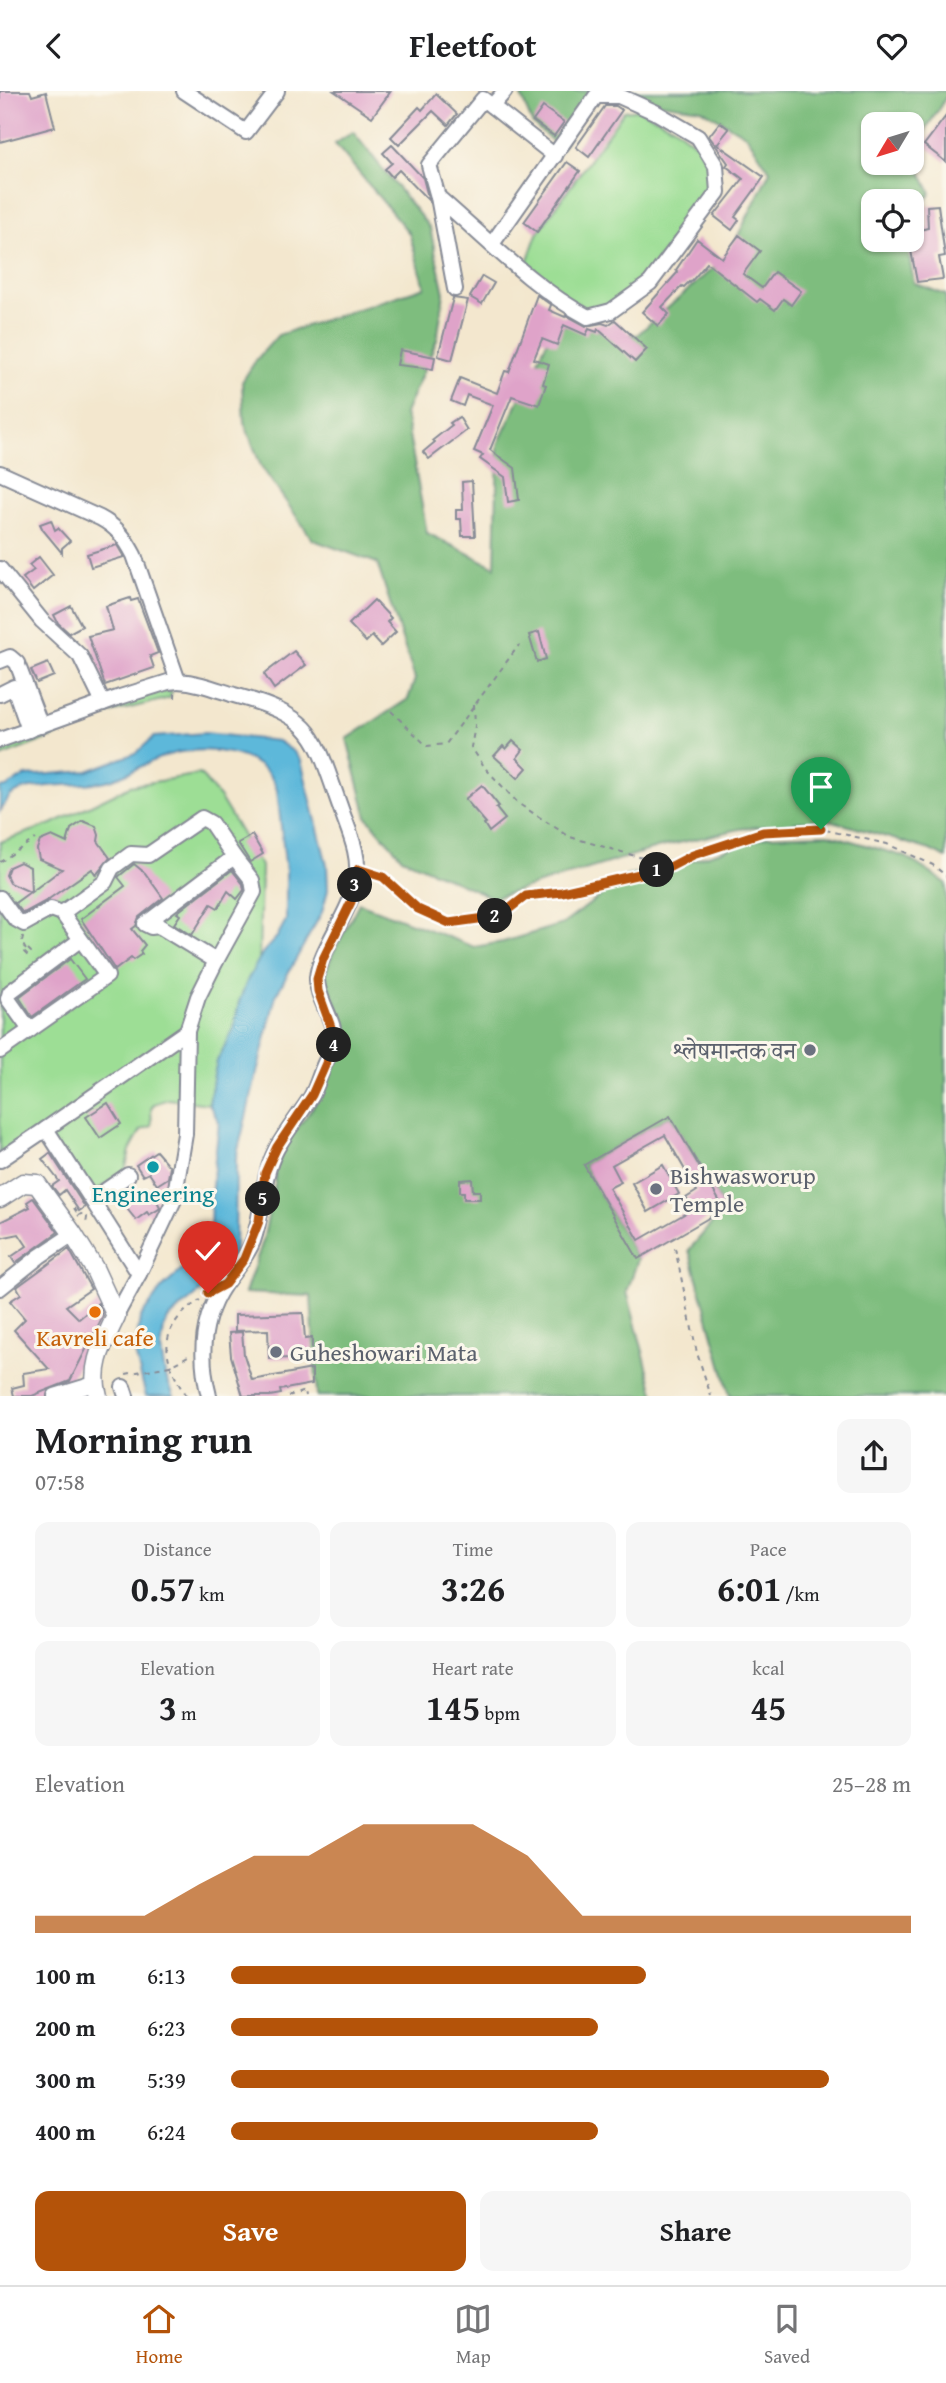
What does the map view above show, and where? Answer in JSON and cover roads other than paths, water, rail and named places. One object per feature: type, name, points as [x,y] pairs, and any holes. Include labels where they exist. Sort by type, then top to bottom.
[{"type":"main road","points":[[0,1198],[23,1183],[37,1184],[94,1268],[116,1316],[98,1356],[94,1372],[96,1390]]},
{"type":"street","points":[[184,91],[246,132],[277,91]]},
{"type":"street","points":[[492,106],[505,91]]},
{"type":"street","points":[[438,197],[492,244],[557,300],[588,317],[611,311],[650,283],[718,192],[716,166],[698,137],[657,113],[619,96],[596,96],[492,244]]},
{"type":"street","points":[[455,289],[438,197],[429,165],[483,99],[555,156]]},
{"type":"street","points":[[0,473],[115,526],[134,555],[178,681]]},
{"type":"street","points":[[0,569],[43,621],[80,656],[103,703]]},
{"type":"street","points":[[0,661],[10,657],[17,663],[35,728]]},
{"type":"street","points":[[0,740],[168,682],[194,682],[265,703],[288,713],[305,727],[317,744],[328,768],[351,835],[358,869],[351,902],[323,959],[317,979],[334,1045],[312,1095],[277,1147],[265,1173],[259,1221],[252,1243],[211,1307],[203,1347],[204,1377],[209,1396]]},
{"type":"street","points":[[0,694],[14,687],[35,728]]},
{"type":"street","points":[[62,913],[104,882],[112,868],[131,854],[148,855],[202,818],[211,823],[251,880],[254,892],[198,997],[187,1031],[185,1134],[177,1188],[163,1228],[116,1316]]},
{"type":"street","points":[[216,961],[159,926],[151,927],[145,924],[234,857]]},
{"type":"street","points":[[0,898],[15,919],[24,924],[51,909],[62,913],[107,976],[0,1051]]},
{"type":"street","points":[[30,1030],[8,999],[9,992],[80,940]]},
{"type":"street","points":[[0,1160],[187,1031]]},
{"type":"street","points":[[46,1129],[139,1274]]},
{"type":"street","points":[[92,1200],[128,1175]]},
{"type":"street","points":[[0,1288],[73,1234]]},
{"type":"street","points":[[55,1396],[96,1390]]},
{"type":"water","points":[[205,733],[278,741],[294,752],[301,761],[327,865],[328,890],[322,912],[276,995],[236,1158],[235,1252],[219,1264],[201,1291],[168,1319],[164,1327],[161,1350],[165,1374],[174,1396],[146,1396],[135,1353],[140,1318],[162,1288],[203,1251],[210,1235],[219,1122],[209,1104],[217,1061],[234,1028],[239,1002],[248,979],[286,920],[286,872],[277,790],[270,776],[246,758],[230,753],[195,750],[165,756],[106,781],[21,790],[10,796],[0,811],[0,788],[25,776],[88,771],[136,753],[154,737]]},
{"type":"place","name":"श्लेषमान्तक वन","points":[[810,1050]]},
{"type":"place","name":"Engineering","points":[[153,1167]]},
{"type":"place","name":"Bishwasworup Temple","points":[[656,1189]]},
{"type":"place","name":"Kavreli cafe","points":[[95,1312]]},
{"type":"place","name":"Guheshowari Mata","points":[[276,1352]]}]
